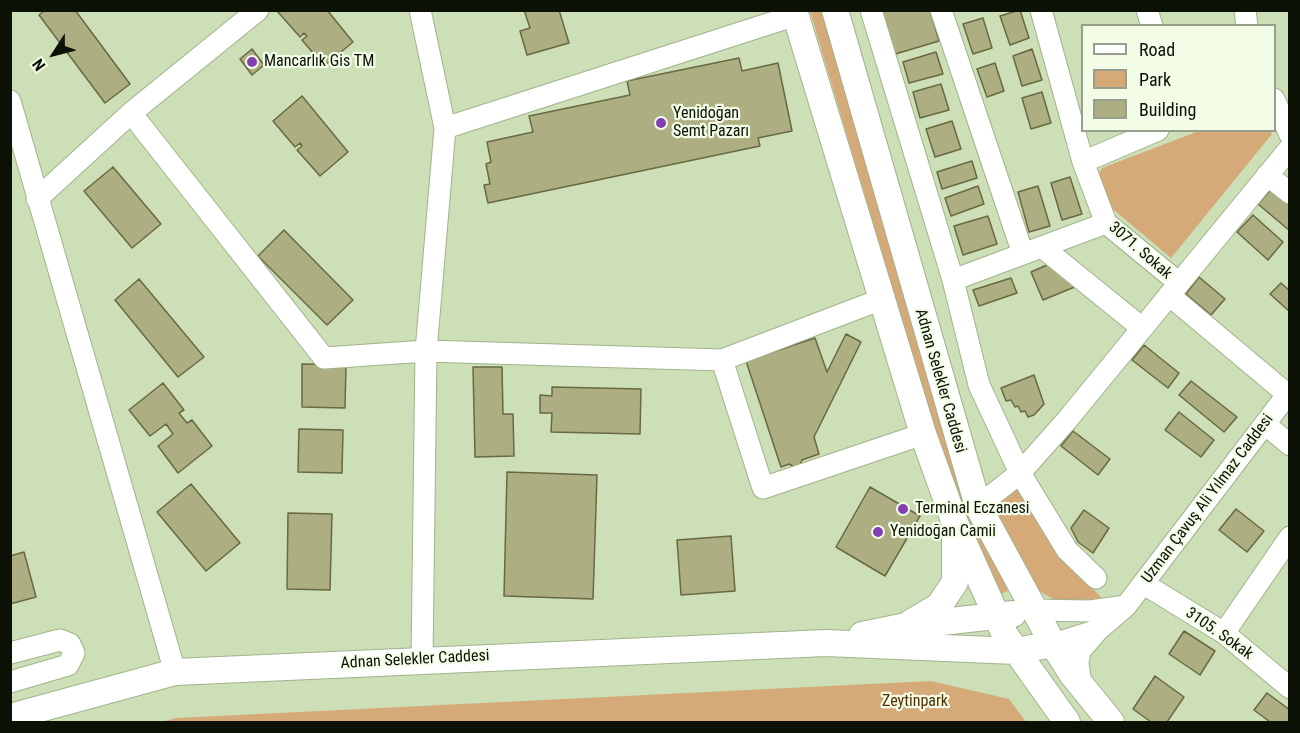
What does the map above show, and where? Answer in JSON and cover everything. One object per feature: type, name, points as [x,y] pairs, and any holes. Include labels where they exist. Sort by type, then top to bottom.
[{"type":"main road","name":"Adnan Selekler Caddesi","points":[[835,10],[978,506],[1053,644],[1111,723]]},
{"type":"main road","name":"Adnan Selekler Caddesi","points":[[795,13],[923,434],[954,523],[997,617],[1016,651],[1066,723]]},
{"type":"main road","name":"Adnan Selekler Caddesi","points":[[906,626],[939,606],[955,582],[954,523]]},
{"type":"main road","points":[[997,617],[1033,610]]},
{"type":"main road","name":"Adnan Selekler Caddesi","points":[[826,643],[906,626],[997,617]]},
{"type":"main road","name":"Adnan Selekler Caddesi","points":[[10,717],[175,672],[422,659],[826,643],[1016,651]]},
{"type":"main road","points":[[1016,651],[1053,644]]},
{"type":"street","points":[[37,199],[131,113],[258,10]]},
{"type":"street","points":[[420,10],[445,128],[426,351],[422,659]]},
{"type":"street","points":[[871,10],[953,280],[979,385],[1020,472],[1067,550],[1096,578]]},
{"type":"street","points":[[941,10],[1032,250],[1142,328]]},
{"type":"street","name":"3071. Sokak","points":[[1041,10],[1083,162],[1106,223],[1174,289],[1288,392]]},
{"type":"street","points":[[445,128],[795,13]]},
{"type":"street","points":[[10,101],[175,672]]},
{"type":"street","points":[[1276,101],[1290,135]]},
{"type":"street","points":[[131,113],[324,358],[426,351],[722,360],[882,299]]},
{"type":"street","points":[[1083,162],[1153,132]]},
{"type":"street","points":[[978,506],[1020,472],[1290,148]]},
{"type":"street","points":[[1268,175],[1290,193]]},
{"type":"street","points":[[953,280],[1106,223]]},
{"type":"street","points":[[722,360],[763,488],[923,434]]},
{"type":"street","name":"Uzman Çavuş Ali Yılmaz Caddesi","points":[[1098,630],[1126,606],[1144,584],[1288,392]]},
{"type":"street","points":[[1265,424],[1290,445]]},
{"type":"street","points":[[1224,633],[1290,537]]},
{"type":"street","name":"3105. Sokak","points":[[1144,584],[1224,633],[1290,688]]},
{"type":"street","points":[[1033,610],[1090,611],[1126,606]]},
{"type":"street","points":[[1053,644],[1098,630]]},
{"type":"street","points":[[1081,685],[1078,663],[1080,651],[1098,630]]},
{"type":"street","points":[[10,653],[64,640],[72,646],[74,657],[70,663],[10,682]]},
{"type":"green space","points":[[810,11],[824,11],[968,508],[1008,591],[992,597],[958,509]]},
{"type":"green space","points":[[1196,132],[1270,132],[1272,134],[1171,258],[1108,205],[1098,176],[1102,168]]},
{"type":"green space","points":[[1019,485],[1060,556],[1102,598],[1070,602],[1053,599],[1034,588],[994,512],[999,499]]},
{"type":"green space","name":"Zeytinpark","points":[[931,681],[1009,699],[1026,722],[161,722],[177,718]]},
{"type":"building","points":[[45,10],[75,10],[130,84],[105,103],[39,15]]},
{"type":"building","points":[[327,10],[353,42],[324,66],[302,40],[307,36],[304,33],[300,37],[277,11]]},
{"type":"building","points":[[524,10],[559,10],[569,43],[527,55],[520,31],[530,28]]},
{"type":"building","points":[[877,10],[930,10],[939,41],[892,55]]},
{"type":"building","points":[[1020,10],[1029,38],[1010,45],[1000,16]]},
{"type":"building","points":[[983,18],[992,48],[973,54],[963,24]]},
{"type":"building","name":"Mancarlık Gis TM","points":[[252,49],[264,65],[252,75],[240,59]]},
{"type":"building","points":[[1032,49],[1042,80],[1022,86],[1013,56]]},
{"type":"building","points":[[936,52],[943,74],[909,83],[903,62]]},
{"type":"building","name":"Yenidoğan Semt Pazarı","points":[[739,58],[742,71],[778,63],[792,131],[758,138],[760,146],[488,203],[484,185],[490,184],[486,164],[491,162],[487,142],[533,132],[529,116],[630,95],[627,81]]},
{"type":"building","points":[[995,63],[1004,91],[987,97],[977,69]]},
{"type":"building","points":[[941,84],[949,110],[920,118],[913,92]]},
{"type":"building","points":[[1042,92],[1051,123],[1031,129],[1022,98]]},
{"type":"building","points":[[302,96],[348,152],[320,176],[297,150],[302,146],[300,143],[295,147],[273,121]]},
{"type":"building","points":[[952,121],[961,149],[935,157],[926,129]]},
{"type":"building","points":[[972,161],[977,178],[942,189],[937,172]]},
{"type":"building","points":[[113,167],[161,224],[132,248],[84,191]]},
{"type":"building","points":[[1070,177],[1082,214],[1062,220],[1051,183]]},
{"type":"building","points":[[978,186],[984,204],[951,216],[945,198]]},
{"type":"building","points":[[1038,186],[1050,226],[1029,232],[1018,192]]},
{"type":"building","points":[[1272,188],[1290,204],[1290,231],[1258,204]]},
{"type":"building","points":[[1253,215],[1283,242],[1268,260],[1237,232]]},
{"type":"building","points":[[988,216],[997,244],[963,255],[954,226]]},
{"type":"building","points":[[284,230],[353,300],[327,325],[258,256]]},
{"type":"building","points":[[1049,264],[1077,286],[1043,300],[1031,272]]},
{"type":"building","points":[[1199,277],[1225,299],[1211,315],[1186,294]]},
{"type":"building","points":[[1011,278],[1017,293],[979,306],[973,290]]},
{"type":"building","points":[[139,279],[204,357],[178,377],[115,300]]},
{"type":"building","points":[[1281,283],[1290,291],[1290,312],[1270,294]]},
{"type":"building","points":[[846,334],[861,342],[814,437],[819,454],[802,460],[798,469],[789,464],[781,467],[746,361],[815,338],[827,372]]},
{"type":"building","points":[[1144,345],[1179,373],[1168,388],[1132,360]]},
{"type":"building","points":[[302,364],[346,365],[345,408],[302,407]]},
{"type":"building","points":[[473,367],[502,367],[503,414],[513,414],[514,456],[475,457]]},
{"type":"building","points":[[1034,375],[1044,404],[1034,415],[1028,417],[1025,411],[1021,412],[1018,406],[1015,407],[1011,400],[1006,401],[1001,388]]},
{"type":"building","points":[[1191,381],[1237,417],[1224,432],[1179,395]]},
{"type":"building","points":[[163,383],[184,410],[179,413],[187,423],[192,420],[212,446],[178,473],[158,446],[173,434],[166,424],[150,436],[129,410]]},
{"type":"building","points":[[552,387],[641,389],[640,434],[551,432],[552,413],[540,413],[540,395],[552,396]]},
{"type":"building","points":[[1179,412],[1214,440],[1201,457],[1165,430]]},
{"type":"building","points":[[299,429],[343,430],[342,473],[298,472]]},
{"type":"building","points":[[1073,431],[1110,459],[1098,475],[1061,446]]},
{"type":"building","points":[[507,472],[597,475],[593,599],[504,596]]},
{"type":"building","points":[[191,484],[240,543],[206,571],[157,512]]},
{"type":"building","name":"Yenidoğan Camii","points":[[870,487],[920,516],[885,576],[836,547]]},
{"type":"building","points":[[1236,509],[1264,531],[1247,552],[1219,530]]},
{"type":"building","points":[[1084,510],[1109,528],[1093,553],[1078,542],[1071,528]]},
{"type":"building","points":[[288,513],[332,514],[330,590],[287,589]]},
{"type":"building","points":[[731,536],[735,591],[681,595],[677,540]]},
{"type":"building","points":[[24,552],[36,597],[10,604],[10,556]]},
{"type":"building","points":[[1184,631],[1215,651],[1200,675],[1169,654]]},
{"type":"building","points":[[1155,676],[1184,697],[1167,722],[1151,722],[1133,709]]},
{"type":"building","points":[[1267,693],[1290,710],[1290,722],[1270,722],[1254,710]]},
{"type":"place","name":"Mancarlık Gis TM","points":[[252,62]]},
{"type":"place","name":"Yenidoğan Semt Pazarı","points":[[661,123]]},
{"type":"place","name":"Terminal Eczanesi","points":[[903,509]]},
{"type":"place","name":"Yenidoğan Camii","points":[[878,532]]}]
